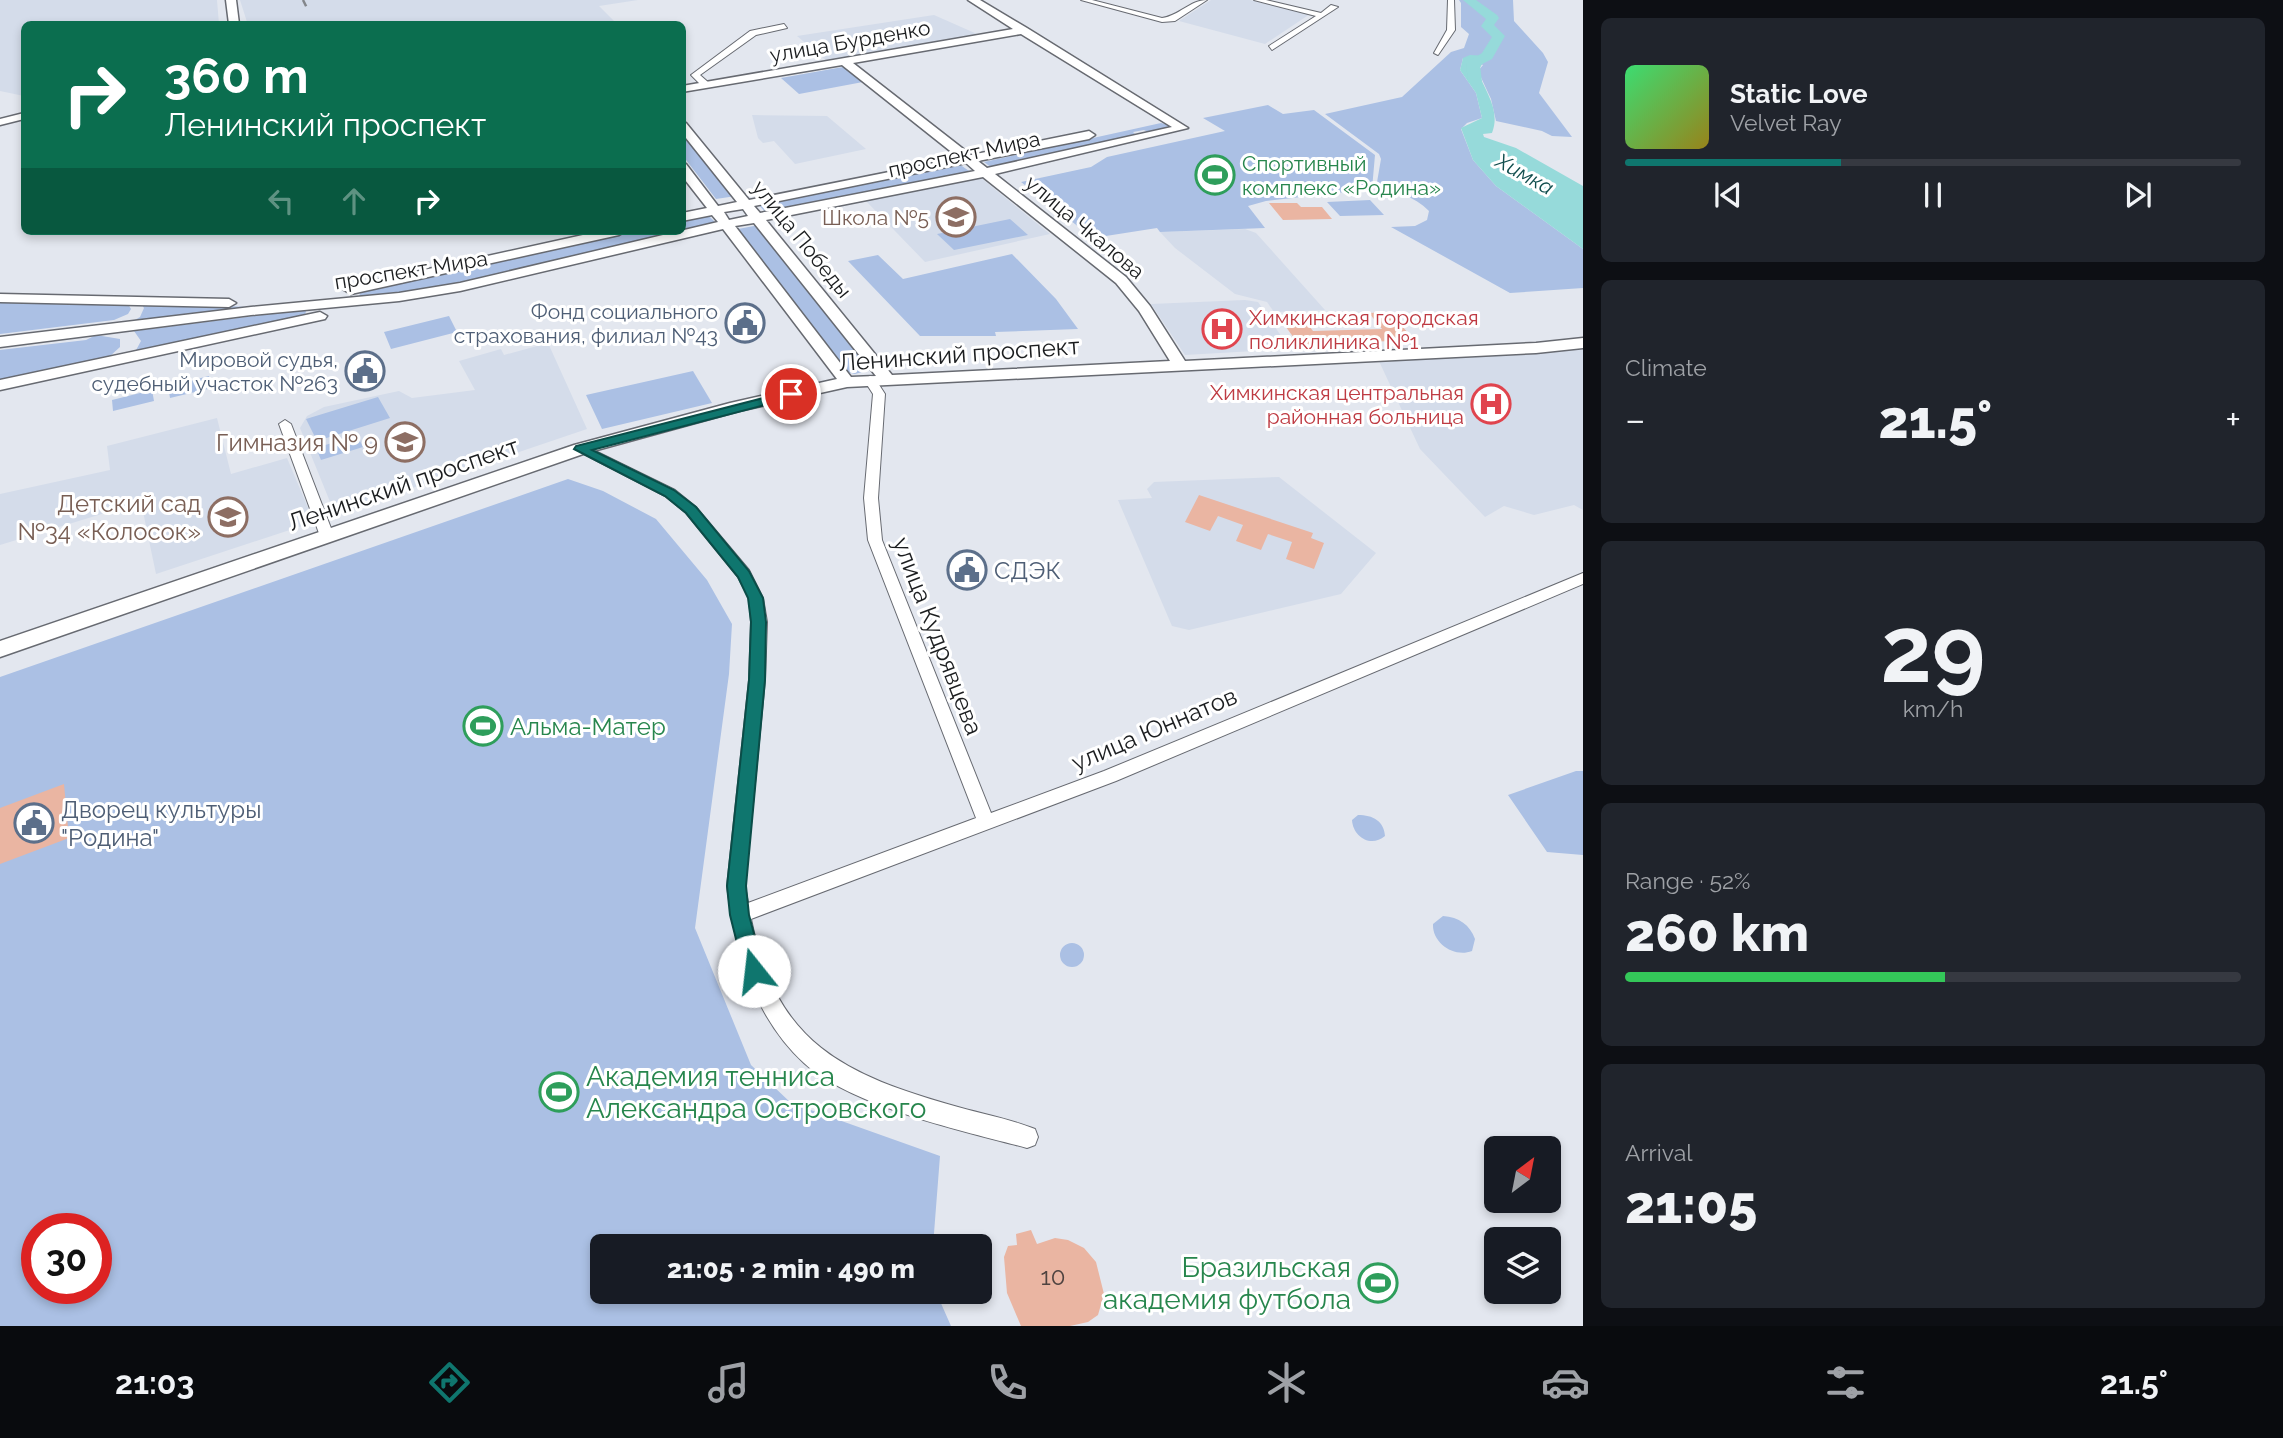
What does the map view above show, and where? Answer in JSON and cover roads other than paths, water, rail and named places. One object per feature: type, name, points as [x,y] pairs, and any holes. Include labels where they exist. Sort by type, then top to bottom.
[{"type":"street","points":[[231,0],[234,21]]},
{"type":"street","points":[[973,0],[1169,118]]},
{"type":"street","points":[[1084,0],[1162,20],[1172,19],[1204,0]]},
{"type":"street","points":[[1257,0],[1322,15]]},
{"type":"street","points":[[1438,53],[1451,30],[1451,0]]},
{"type":"street","points":[[1272,48],[1334,7]]},
{"type":"street","points":[[706,85],[695,75],[753,33],[785,26]]},
{"type":"street","name":"улица Бурденко","points":[[686,88],[1024,30]]},
{"type":"street","name":"улица Чкалова","points":[[844,61],[1121,280],[1145,309],[1180,365]]},
{"type":"street","points":[[0,122],[21,117]]},
{"type":"street","points":[[1119,129],[1169,118]]},
{"type":"street","name":"проспект Мира","points":[[686,234],[985,173],[1182,128],[1169,118]]},
{"type":"street","name":"улица Победы","points":[[686,130],[888,380]]},
{"type":"street","name":"проспект Мира","points":[[686,216],[1106,131]]},
{"type":"street","name":"улица Победы","points":[[686,172],[847,382]]},
{"type":"street","name":"проспект Мира","points":[[251,311],[601,235]]},
{"type":"street","name":"проспект Мира","points":[[0,342],[251,311],[399,297],[460,287],[680,235]]},
{"type":"street","points":[[0,385],[399,297]]},
{"type":"street","points":[[0,298],[284,304]]},
{"type":"street","points":[[90,331],[133,318],[140,308],[132,301]]},
{"type":"street","points":[[90,331],[118,333],[131,340],[128,348],[121,354],[95,364]]},
{"type":"street","name":"Ленинский проспект","points":[[0,649],[580,449],[736,407],[847,382],[1536,348],[1583,342]]},
{"type":"street","name":"улица Кудрявцева","points":[[870,380],[879,394],[871,498],[875,540],[986,822]]},
{"type":"street","points":[[285,424],[327,536]]},
{"type":"street","points":[[580,449],[670,493],[691,510],[744,574],[755,598],[758,622],[757,680],[736,886],[754,971],[779,1019],[815,1059],[868,1086],[928,1108],[1027,1137]]},
{"type":"street","name":"улица Юннатов","points":[[740,915],[1110,776],[1583,578]]},
{"type":"water","points":[[1470,55],[1487,56],[1478,71],[1495,117],[1492,133],[1483,134],[1484,137],[1516,148],[1583,186],[1583,249],[1496,186],[1473,160],[1461,128],[1482,118],[1476,93],[1460,70],[1463,58]]},
{"type":"waterway","name":"Химка","points":[[1469,0],[1493,18],[1487,26],[1499,36],[1487,56],[1473,63],[1475,82]]},
{"type":"railway","points":[[303,0],[307,8]]},
{"type":"place","name":"Спортивный комплекс «Родина»","points":[[1215,175]]},
{"type":"place","name":"Школа №5","points":[[956,217]]},
{"type":"place","name":"Фонд социального страхования, филиал №43","points":[[745,323]]},
{"type":"place","name":"Химкинская городская поликлиника №1","points":[[1222,329]]},
{"type":"place","name":"Мировой судья, судебный участок №263","points":[[365,371]]},
{"type":"place","name":"Химкинская центральная районная больница","points":[[1491,404]]},
{"type":"place","name":"Гимназия № 9","points":[[405,442]]},
{"type":"place","name":"Детский сад №34 «Колосок»","points":[[228,517]]},
{"type":"place","name":"СДЭК","points":[[967,570]]},
{"type":"place","name":"Альма-Матер","points":[[483,726]]},
{"type":"place","name":"Дворец культуры \"Родина\"","points":[[34,823]]},
{"type":"place","name":"Академия тенниса Александра Островского","points":[[559,1092]]},
{"type":"place","name":"Бразильская академия футбола","points":[[1378,1283]]}]
